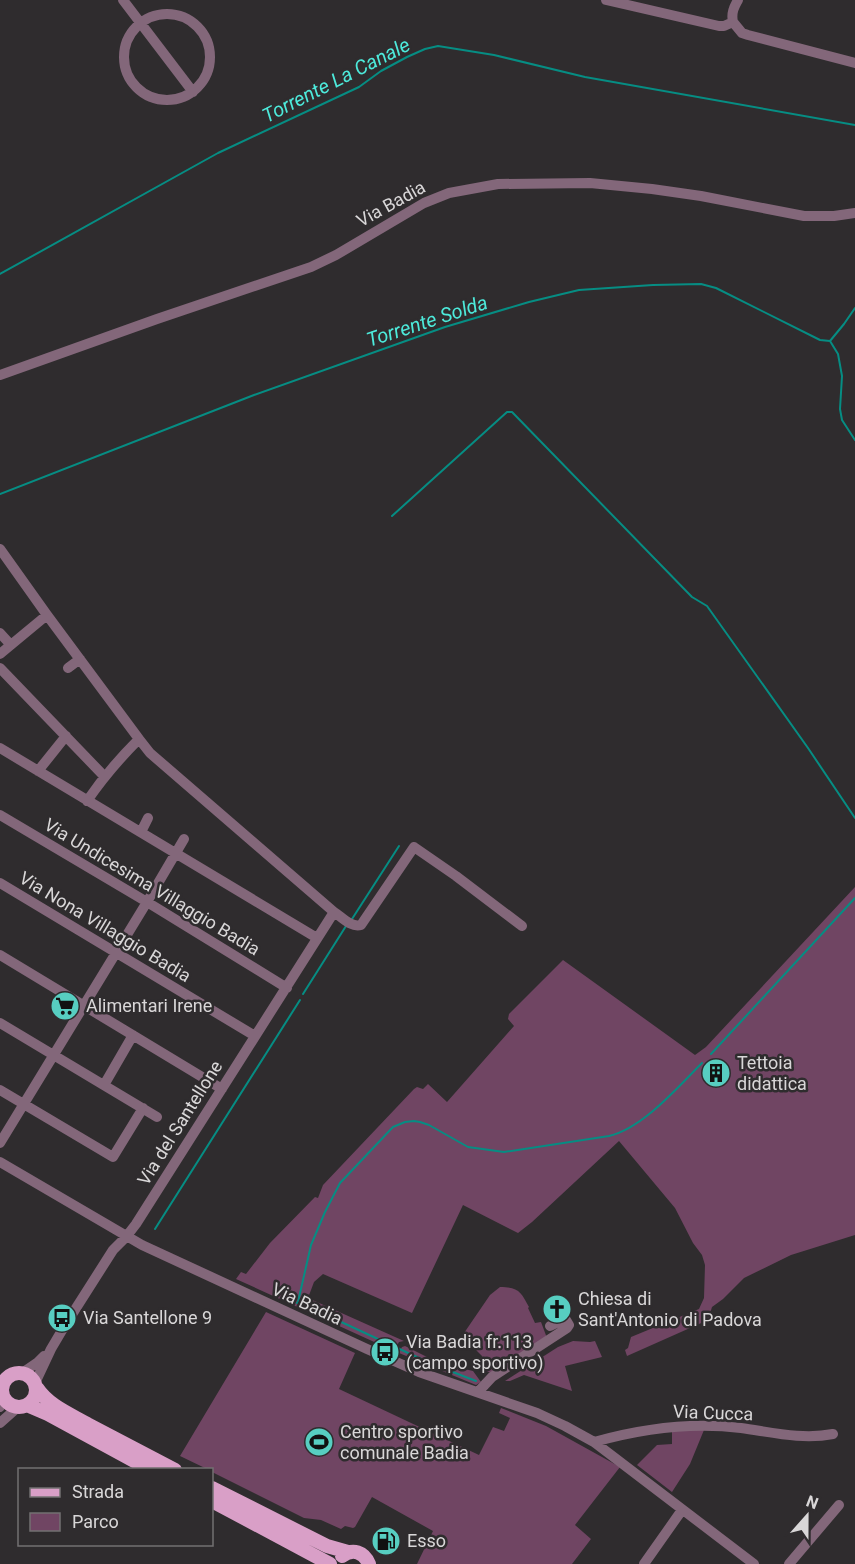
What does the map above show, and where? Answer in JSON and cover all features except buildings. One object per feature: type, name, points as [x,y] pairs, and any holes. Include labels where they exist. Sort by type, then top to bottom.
[{"type":"main road","points":[[147,1468],[48,1414],[10,1404],[1,1396],[4,1382],[12,1372],[27,1374],[42,1395],[53,1405],[172,1468]]},
{"type":"main road","points":[[23,1406],[36,1396],[36,1385]]},
{"type":"main road","points":[[213,1489],[327,1546],[357,1552],[365,1556],[369,1564]]},
{"type":"main road","points":[[213,1502],[330,1564]]},
{"type":"main road","points":[[337,1564],[340,1557],[348,1552]]},
{"type":"street","points":[[123,0],[193,92]]},
{"type":"street","points":[[606,0],[715,26],[724,26],[733,22]]},
{"type":"street","points":[[738,0],[732,16],[733,22],[742,33],[855,63]]},
{"type":"street","points":[[166,13],[180,15],[192,21],[202,31],[209,43],[211,57],[209,70],[203,83],[193,92],[179,99],[164,100],[150,97],[137,89],[128,77],[124,55],[130,33],[140,22],[166,13]]},
{"type":"street","name":"Via Badia","points":[[0,375],[311,267],[336,255],[424,203],[448,193],[498,184],[590,183],[701,196],[804,216],[855,213]]},
{"type":"street","points":[[0,549],[150,753],[334,912],[354,926],[361,925],[414,847],[522,926]]},
{"type":"street","points":[[0,654],[47,615]]},
{"type":"street","points":[[0,633],[10,644]]},
{"type":"street","points":[[68,668],[80,659]]},
{"type":"street","points":[[0,669],[104,776]]},
{"type":"street","points":[[38,771],[66,736]]},
{"type":"street","points":[[87,801],[104,776],[139,739]]},
{"type":"street","points":[[0,748],[317,938]]},
{"type":"street","name":"Via Undicesima Villaggio Badia","points":[[0,815],[287,988]]},
{"type":"street","points":[[141,832],[148,818]]},
{"type":"street","points":[[0,1143],[184,839]]},
{"type":"street","name":"Via Nona Villaggio Badia","points":[[0,883],[255,1036]]},
{"type":"street","name":"Via del Santellone","points":[[36,1385],[51,1349],[113,1250],[136,1224],[334,912]]},
{"type":"street","points":[[0,955],[222,1089]]},
{"type":"street","points":[[0,1023],[157,1117]]},
{"type":"street","points":[[104,1085],[133,1035]]},
{"type":"street","points":[[0,1090],[113,1156],[143,1108]]},
{"type":"street","name":"Via Badia","points":[[0,1161],[126,1237],[420,1372],[537,1413],[565,1426],[594,1442],[754,1564]]},
{"type":"street","points":[[478,1392],[492,1377],[567,1328],[568,1325],[566,1320],[563,1320],[550,1326]]},
{"type":"street","name":"Via del Santellone","points":[[12,1372],[38,1362],[51,1349]]},
{"type":"street","points":[[0,1423],[23,1406]]},
{"type":"street","name":"Via Cucca","points":[[594,1442],[628,1433],[662,1428],[718,1426],[803,1436],[833,1434]]},
{"type":"street","points":[[789,1564],[839,1505]]},
{"type":"street","points":[[644,1564],[682,1510]]},
{"type":"green space","points":[[855,887],[855,1235],[791,1255],[744,1278],[712,1307],[708,1320],[627,1356],[625,1350],[628,1348],[631,1337],[699,1309],[704,1298],[705,1265],[702,1255],[693,1243],[675,1208],[619,1141],[518,1233],[463,1205],[412,1313],[323,1274],[314,1282],[308,1298],[404,1341],[399,1342],[394,1351],[236,1279],[241,1272],[246,1274],[270,1243],[315,1197],[318,1198],[323,1185],[414,1089],[417,1087],[423,1089],[428,1084],[447,1102],[514,1026],[508,1019],[509,1014],[563,960],[695,1055],[706,1047]]},
{"type":"green space","points":[[500,1287],[515,1289],[521,1294],[535,1323],[541,1322],[547,1338],[493,1374],[484,1370],[481,1363],[482,1356],[462,1336],[490,1295]]},
{"type":"green space","name":"Centro sportivo comunale Badia","points":[[266,1312],[355,1353],[339,1389],[479,1455],[493,1427],[504,1431],[510,1418],[499,1413],[501,1408],[546,1426],[620,1467],[575,1525],[591,1539],[572,1564],[417,1564],[433,1531],[372,1497],[355,1527],[345,1526],[341,1529],[321,1520],[304,1518],[213,1472],[213,1468],[205,1468],[180,1456]]},
{"type":"green space","points":[[573,1341],[595,1341],[602,1357],[565,1366],[572,1391],[524,1375],[505,1381],[558,1347]]},
{"type":"green space","points":[[405,1346],[439,1363],[473,1371],[481,1382],[476,1385],[399,1353]]},
{"type":"green space","points":[[672,1430],[704,1430],[690,1464],[672,1492],[637,1465],[657,1445],[672,1444]]},
{"type":"waterway","name":"Torrente La Canale","points":[[0,274],[218,153],[359,87],[381,71],[407,57],[438,46],[494,55],[585,77],[855,125]]},
{"type":"waterway","name":"Torrente Solda","points":[[0,494],[254,395],[445,327],[579,290],[701,284],[716,288],[820,340],[830,341],[855,308]]},
{"type":"waterway","points":[[830,341],[838,354],[842,376],[840,409],[842,420],[855,440]]},
{"type":"waterway","points":[[392,516],[507,412],[512,412],[692,597],[707,606],[855,818]]},
{"type":"waterway","points":[[352,919],[399,846]]},
{"type":"waterway","points":[[711,1054],[855,898]]},
{"type":"waterway","points":[[303,994],[346,926]]},
{"type":"waterway","points":[[155,1229],[300,1000]]},
{"type":"waterway","points":[[298,1302],[311,1245],[340,1183],[393,1127],[405,1122],[420,1122],[468,1147],[504,1152],[609,1136],[622,1132],[647,1116],[702,1063]]},
{"type":"waterway","points":[[297,1303],[432,1364],[476,1381]]},
{"type":"place","name":"Alimentari Irene","points":[[65,1006]]},
{"type":"place","name":"Tettoia didattica","points":[[716,1073]]},
{"type":"place","name":"Chiesa di Sant'Antonio di Padova","points":[[557,1309]]},
{"type":"place","name":"Via Santellone 9","points":[[62,1318]]},
{"type":"place","name":"Via Badia fr.113 (campo sportivo)","points":[[385,1352]]},
{"type":"place","name":"Centro sportivo comunale Badia","points":[[319,1442]]},
{"type":"place","name":"Esso","points":[[386,1541]]}]
